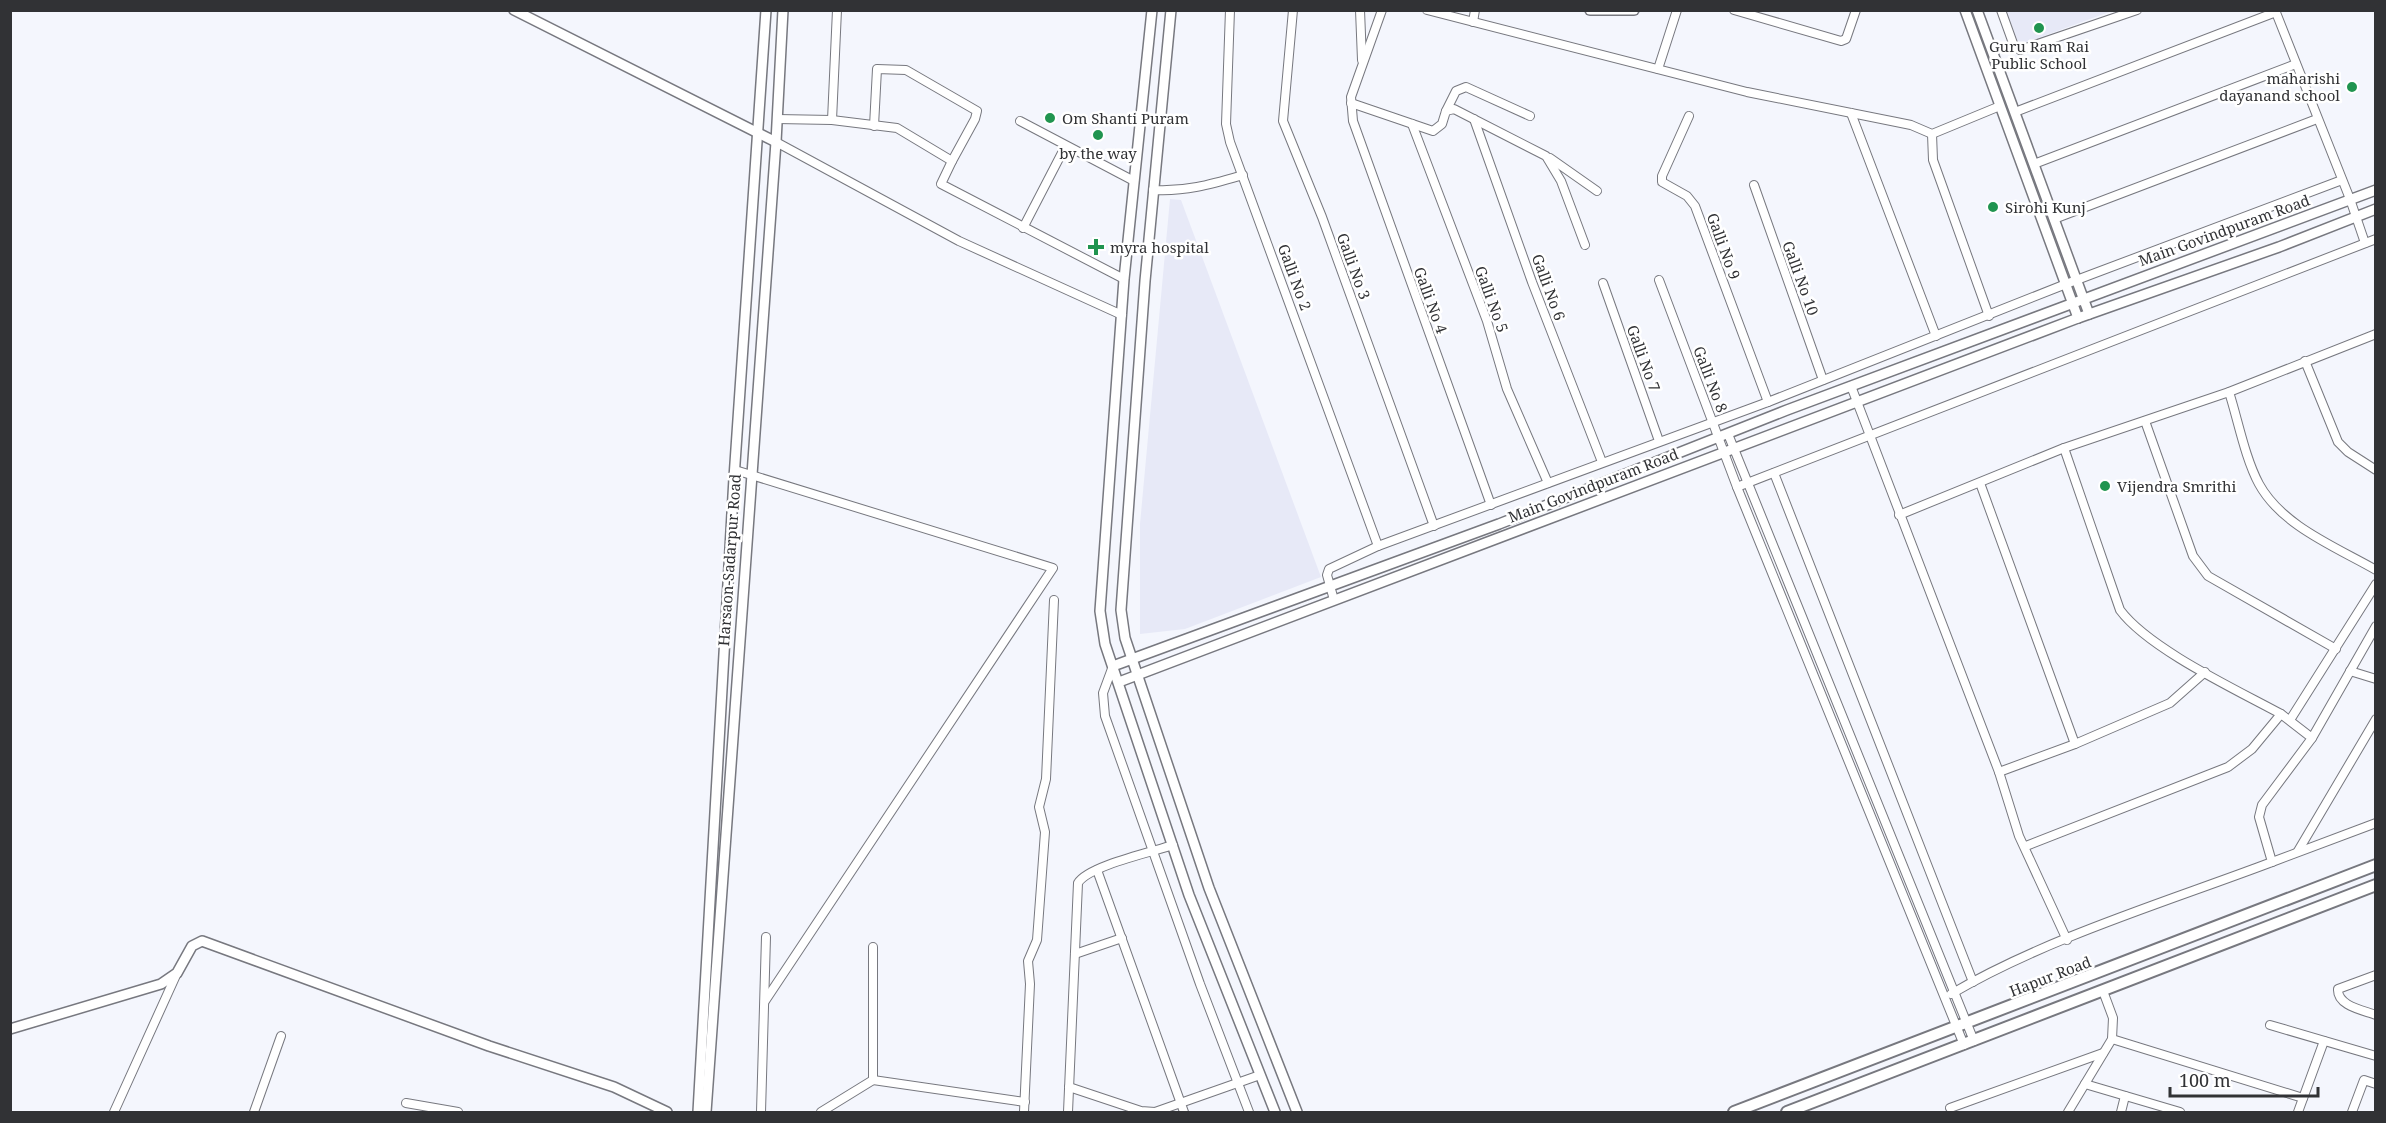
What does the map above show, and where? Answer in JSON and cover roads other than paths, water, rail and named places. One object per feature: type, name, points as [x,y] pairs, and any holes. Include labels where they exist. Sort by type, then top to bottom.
[{"type":"main road","name":"Hapur Road","points":[[1734,1113],[1962,1027],[2376,865]]},
{"type":"main road","points":[[1786,1113],[1804,1110],[1969,1043],[2376,885]]},
{"type":"street","points":[[514,10],[776,142],[812,164],[959,241],[1122,315]]},
{"type":"street","name":"Harsaon-Sadarpur Road","points":[[698,1113],[735,470],[766,10]]},
{"type":"street","name":"Harsaon-Sadarpur Road","points":[[706,1113],[750,477],[776,142],[783,10]]},
{"type":"street","points":[[832,120],[837,10]]},
{"type":"street","points":[[1152,10],[1124,279],[1100,611],[1105,644],[1189,895],[1275,1113]]},
{"type":"street","points":[[1171,10],[1153,190],[1122,589],[1122,621],[1209,888],[1297,1113]]},
{"type":"street","name":"Galli No 2","points":[[1230,10],[1226,124],[1378,546]]},
{"type":"street","name":"Galli No 3","points":[[1293,10],[1283,121],[1322,217],[1434,526]]},
{"type":"street","points":[[1360,10],[1362,67]]},
{"type":"street","points":[[1382,10],[1351,103],[1437,130],[1442,124],[1456,91],[1466,87],[1530,116]]},
{"type":"street","points":[[1427,10],[1747,92],[1911,125],[1932,134],[2000,106]]},
{"type":"street","points":[[1473,22],[1475,10]]},
{"type":"street","points":[[1590,10],[1634,10]]},
{"type":"street","points":[[1658,69],[1677,10]]},
{"type":"street","points":[[1734,10],[1841,41],[1846,39],[1856,10]]},
{"type":"street","points":[[1965,10],[2078,318]]},
{"type":"street","points":[[1977,10],[2089,314]]},
{"type":"street","points":[[2001,10],[2014,46],[2020,50],[2138,10]]},
{"type":"street","points":[[2015,112],[2276,11],[2365,243]]},
{"type":"street","points":[[2034,164],[2296,64]]},
{"type":"street","points":[[874,126],[877,69],[906,70],[977,111],[941,184],[1124,279]]},
{"type":"street","name":"Galli No 4","points":[[1351,103],[1353,121],[1491,505]]},
{"type":"street","points":[[1446,111],[1454,110],[1546,156],[1596,191]]},
{"type":"street","points":[[1851,113],[1936,336]]},
{"type":"street","name":"Galli No 9","points":[[1689,116],[1662,176],[1662,182],[1687,196],[1695,206],[1768,402]]},
{"type":"street","points":[[777,119],[832,120],[897,128],[952,161]]},
{"type":"street","name":"Galli No 6","points":[[1474,119],[1532,282],[1602,462]]},
{"type":"street","points":[[2055,219],[2317,119]]},
{"type":"street","points":[[1020,122],[1134,181]]},
{"type":"street","name":"Galli No 5","points":[[1412,123],[1487,321],[1507,389],[1548,483]]},
{"type":"street","points":[[1932,134],[1933,160],[1989,316]]},
{"type":"street","points":[[1023,228],[1065,147]]},
{"type":"street","points":[[1546,156],[1561,181],[1586,245]]},
{"type":"street","points":[[1153,190],[1196,189],[1243,175]]},
{"type":"street","points":[[1334,600],[1327,575],[1333,566],[1378,546],[1768,402],[2066,284],[2342,180]]},
{"type":"street","name":"Galli No 10","points":[[1754,185],[1823,380]]},
{"type":"street","name":"Main Govindpuram Road","points":[[1113,666],[1498,524],[1851,386],[2376,190]]},
{"type":"street","name":"Main Govindpuram Road","points":[[1119,682],[1729,449],[2376,209]]},
{"type":"street","points":[[1737,487],[2101,348],[2376,239]]},
{"type":"street","name":"Galli No 8","points":[[1659,280],[1713,422],[1723,435],[1729,449],[1737,487],[1944,998],[1962,1027]]},
{"type":"street","name":"Galli No 7","points":[[1603,283],[1659,441]]},
{"type":"street","points":[[1899,515],[2064,448],[2229,392],[2376,334]]},
{"type":"street","points":[[2305,361],[2338,441],[2348,452],[2376,470]]},
{"type":"street","points":[[1851,386],[1999,772],[2011,816],[2067,940]]},
{"type":"street","points":[[2229,392],[2258,482],[2270,501],[2291,520],[2376,570]]},
{"type":"street","points":[[2145,421],[2193,556],[2202,570],[2208,576],[2336,649]]},
{"type":"street","points":[[2064,448],[2121,610],[2141,632],[2205,672],[2281,714],[2312,738]]},
{"type":"street","points":[[1729,449],[1746,483],[1954,993],[1962,1027],[1969,1043]]},
{"type":"street","points":[[735,470],[750,477],[1053,568],[765,1001]]},
{"type":"street","points":[[1774,473],[1973,981]]},
{"type":"street","points":[[1980,483],[2075,744]]},
{"type":"street","points":[[2290,720],[2376,584]]},
{"type":"street","points":[[1024,1113],[1030,984],[1028,961],[1037,935],[1045,832],[1039,807],[1046,779],[1054,600]]},
{"type":"street","points":[[2272,862],[2260,824],[2262,805],[2312,738],[2376,626]]},
{"type":"street","points":[[1113,666],[1103,693],[1104,716],[1249,1113]]},
{"type":"street","points":[[2350,671],[2376,679]]},
{"type":"street","points":[[1999,772],[2075,744],[2170,703],[2205,672]]},
{"type":"street","points":[[2026,846],[2229,767],[2253,749],[2281,714]]},
{"type":"street","points":[[2298,851],[2376,719]]},
{"type":"street","points":[[1944,998],[1973,981],[2067,940],[2376,823]]},
{"type":"street","points":[[1068,1113],[1078,883],[1082,877],[1097,870],[1173,845]]},
{"type":"street","points":[[1097,870],[1184,1113]]},
{"type":"street","points":[[761,1113],[766,937]]},
{"type":"street","points":[[1075,954],[1122,938]]},
{"type":"street","points":[[114,1113],[177,973],[192,945],[202,941],[489,1046],[614,1087],[666,1112]]},
{"type":"street","points":[[873,947],[873,1080]]},
{"type":"street","points":[[10,1029],[152,987],[169,980],[177,973]]},
{"type":"street","points":[[2376,975],[2338,989],[2337,995],[2342,1002],[2376,1015]]},
{"type":"street","points":[[2068,1113],[2112,1039],[2113,1018],[2103,991]]},
{"type":"street","points":[[2270,1025],[2376,1056]]},
{"type":"street","points":[[254,1113],[281,1036]]},
{"type":"street","points":[[2112,1039],[2303,1098]]},
{"type":"street","points":[[2298,1113],[2324,1041]]},
{"type":"street","points":[[1950,1108],[2103,1053]]},
{"type":"street","points":[[1069,1087],[1141,1111],[1163,1111],[1260,1075]]},
{"type":"street","points":[[821,1113],[873,1080],[1025,1102]]},
{"type":"street","points":[[2352,1113],[2364,1080],[2376,1084]]},
{"type":"street","points":[[2085,1084],[2176,1112]]},
{"type":"street","points":[[2121,1113],[2125,1096]]},
{"type":"street","points":[[406,1103],[458,1113]]},
{"type":"place","name":"Guru Ram Rai Public School","points":[[2039,28]]},
{"type":"place","name":"maharishi dayanand school","points":[[2352,87]]},
{"type":"place","name":"Om Shanti Puram","points":[[1050,118]]},
{"type":"place","name":"by the way","points":[[1098,135]]},
{"type":"place","name":"Sirohi Kunj","points":[[1993,207]]},
{"type":"place","name":"myra hospital","points":[[1096,247]]},
{"type":"place","name":"Vijendra Smrithi","points":[[2105,486]]}]
